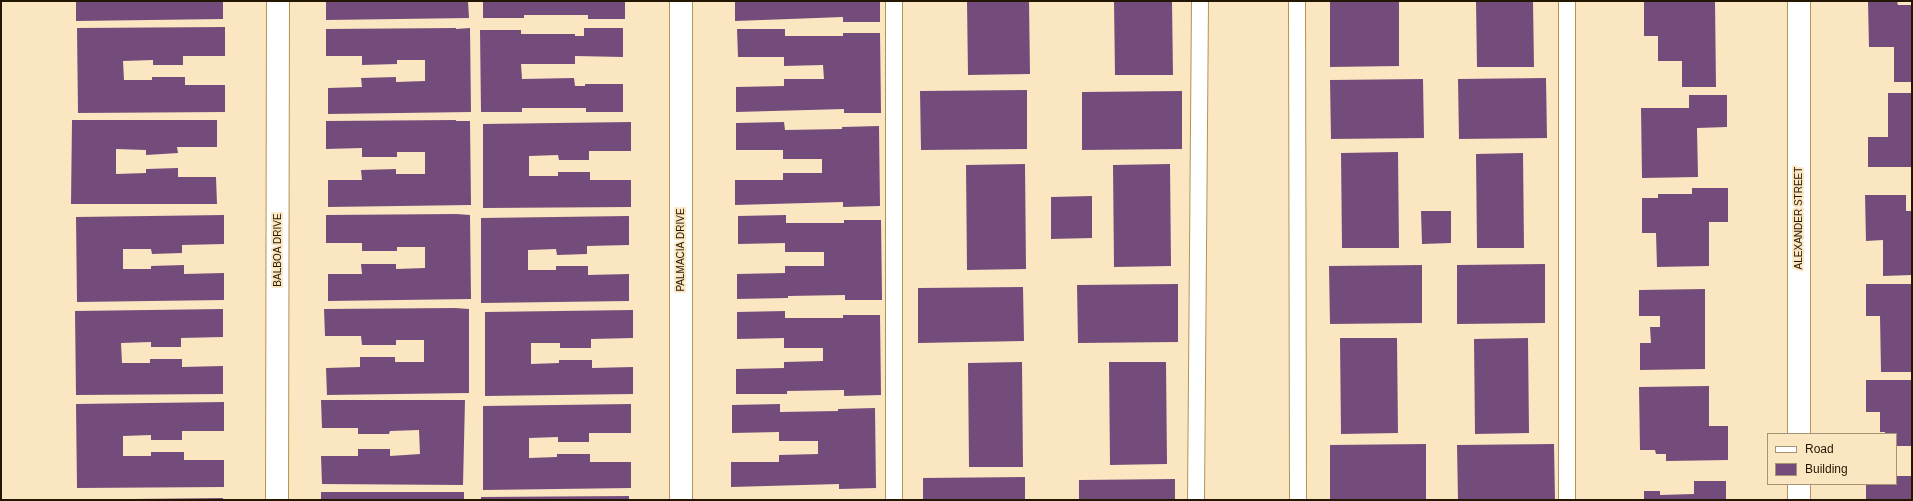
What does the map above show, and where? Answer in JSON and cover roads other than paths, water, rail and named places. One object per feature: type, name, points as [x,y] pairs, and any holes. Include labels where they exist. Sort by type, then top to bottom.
[{"type":"street","name":"BALBOA DRIVE","points":[[277,500],[278,1]]},
{"type":"street","name":"PALMACIA DRIVE","points":[[680,500],[681,1]]},
{"type":"street","name":"ALEXANDER STREET","points":[[1799,1],[1799,433]]},
{"type":"street","points":[[1799,485],[1799,500]]},
{"type":"lane","points":[[894,1],[894,500]]},
{"type":"lane","points":[[1196,500],[1200,1]]},
{"type":"lane","points":[[1297,1],[1298,500]]},
{"type":"lane","points":[[1567,1],[1567,500]]}]
